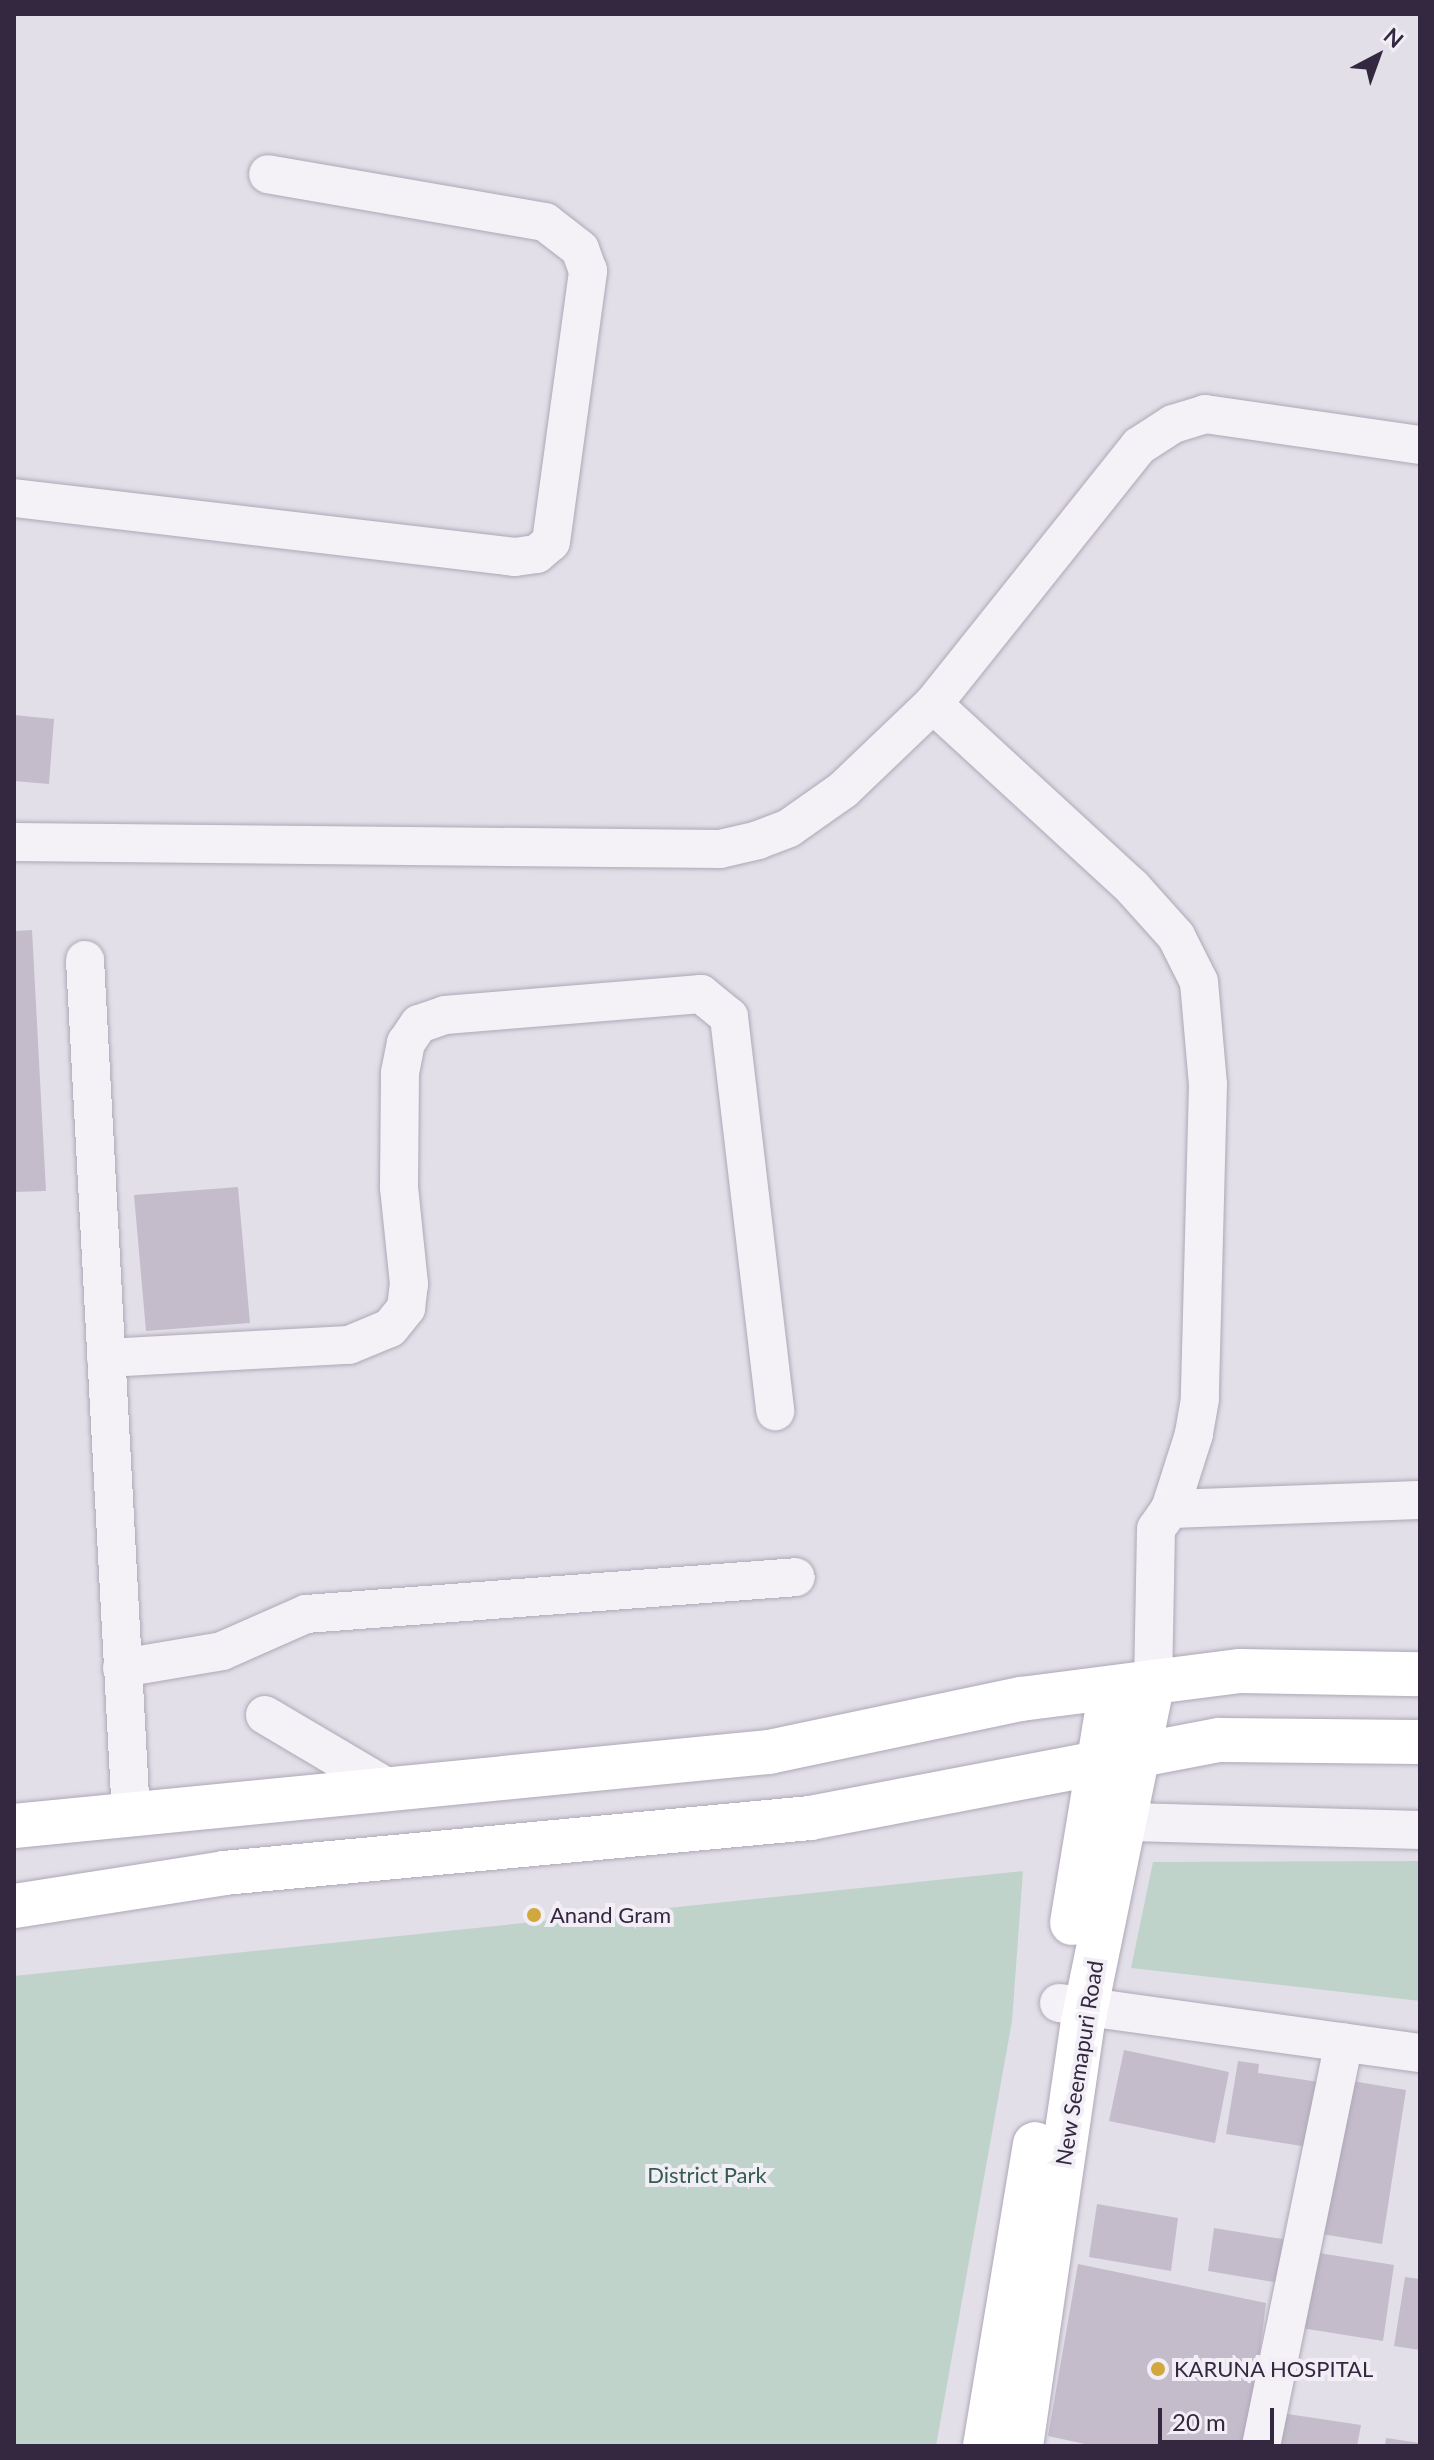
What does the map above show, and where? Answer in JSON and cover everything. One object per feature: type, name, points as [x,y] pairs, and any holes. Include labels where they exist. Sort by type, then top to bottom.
[{"type":"main road","points":[[14,1826],[769,1752],[1021,1699],[1240,1671],[1420,1674]]},
{"type":"main road","name":"New Seemapuri Road","points":[[985,2446],[1132,1685]]},
{"type":"main road","points":[[14,1906],[224,1873],[810,1818],[1219,1740],[1420,1742]]},
{"type":"main road","name":"New Seemapuri Road","points":[[1021,2446],[1072,2004]]},
{"type":"street","points":[[14,498],[515,557],[537,554],[551,542],[588,271],[580,249],[545,222],[268,174]]},
{"type":"street","points":[[14,842],[720,849],[789,828],[843,790],[933,704],[1139,446],[1173,424],[1205,414],[1420,445]]},
{"type":"street","points":[[933,704],[1132,887],[1176,936],[1199,982],[1208,1084],[1200,1399],[1194,1434],[1170,1509],[1156,1529],[1132,1685]]},
{"type":"street","points":[[85,960],[131,1814]]},
{"type":"street","points":[[106,1358],[349,1345],[390,1328],[406,1308],[409,1284],[399,1188],[400,1073],[406,1043],[419,1024],[445,1015],[701,994],[729,1017],[775,1411]]},
{"type":"street","points":[[1170,1509],[1420,1500]]},
{"type":"street","points":[[122,1668],[222,1651],[306,1614],[796,1577]]},
{"type":"street","points":[[265,1715],[390,1789]]},
{"type":"street","points":[[1105,1822],[1420,1830]]},
{"type":"street","points":[[1072,2004],[1420,2053]]},
{"type":"street","points":[[1261,2446],[1344,2042]]},
{"type":"green space","points":[[1420,1861],[1420,2001],[1131,1968],[1153,1862]]},
{"type":"green space","name":"District Park","points":[[1023,1871],[1012,2021],[936,2446],[14,2446],[14,1976]]},
{"type":"building","points":[[14,715],[54,719],[49,784],[14,781]]},
{"type":"building","points":[[32,930],[46,1191],[14,1192],[14,931]]},
{"type":"building","points":[[238,1187],[250,1323],[146,1331],[134,1195]]},
{"type":"building","points":[[1124,2050],[1229,2072],[1215,2143],[1109,2121]]},
{"type":"building","points":[[1238,2061],[1259,2064],[1258,2073],[1319,2082],[1308,2147],[1226,2134]]},
{"type":"building","points":[[1340,2079],[1406,2090],[1382,2244],[1316,2233]]},
{"type":"building","points":[[1097,2204],[1178,2218],[1171,2271],[1089,2257]]},
{"type":"building","points":[[1214,2228],[1288,2240],[1280,2283],[1208,2271]]},
{"type":"building","points":[[1313,2252],[1394,2265],[1383,2341],[1301,2328]]},
{"type":"building","name":"KARUNA HOSPITAL","points":[[1078,2264],[1266,2303],[1248,2446],[1094,2446],[1048,2436]]},
{"type":"building","points":[[1405,2277],[1420,2279],[1420,2350],[1394,2346]]},
{"type":"building","points":[[1281,2413],[1361,2425],[1357,2446],[1276,2446]]},
{"type":"building","points":[[1386,2438],[1420,2443],[1420,2446],[1385,2446]]},
{"type":"place","name":"Anand Gram","points":[[534,1915]]},
{"type":"place","name":"KARUNA HOSPITAL","points":[[1158,2369]]}]
